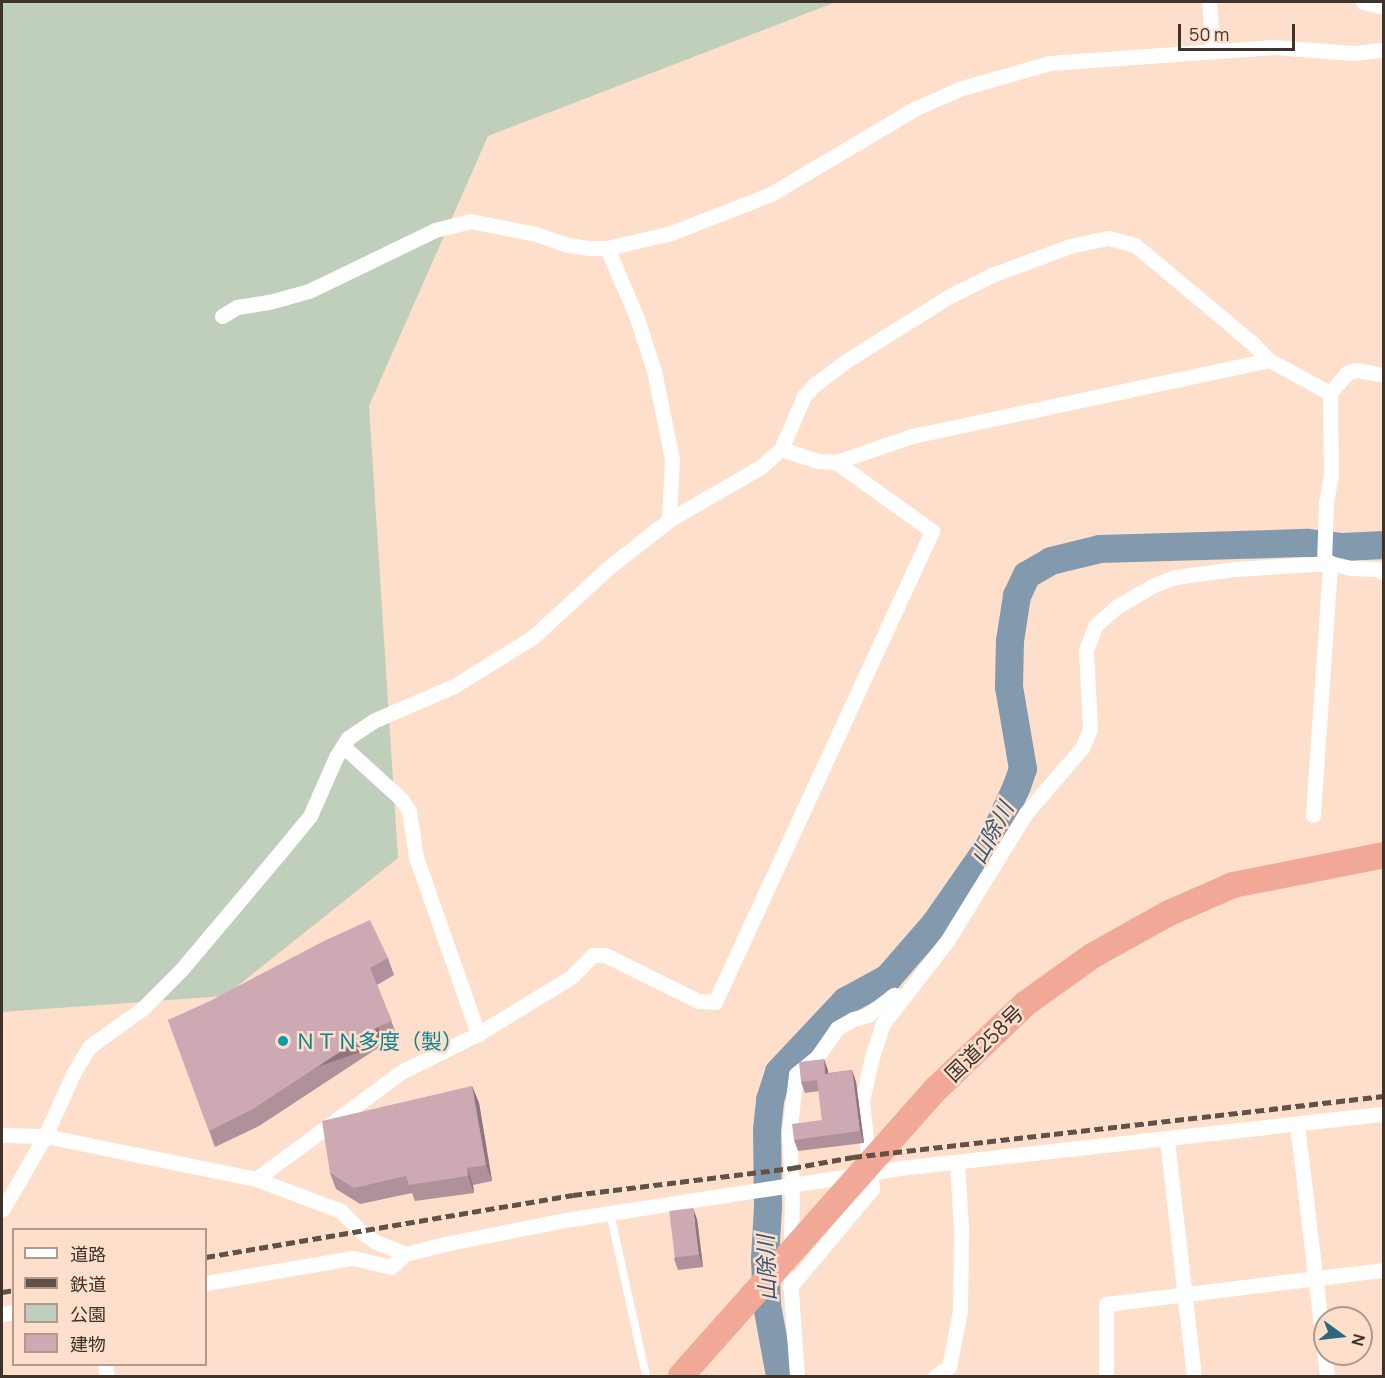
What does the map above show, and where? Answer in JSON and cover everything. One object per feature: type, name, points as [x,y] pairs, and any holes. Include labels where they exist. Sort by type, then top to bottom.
[{"type":"highway","name":"国道258号","points":[[681,1377],[935,1090],[1024,1004],[1092,956],[1167,914],[1233,885],[1383,855]]},
{"type":"street","points":[[1209,2],[1213,51]]},
{"type":"street","points":[[1363,2],[1383,7]]},
{"type":"street","points":[[222,316],[237,307],[269,302],[309,291],[435,230],[470,221],[536,234],[568,245],[607,248],[671,233],[771,194],[914,109],[962,88],[1050,63],[1274,47],[1353,53],[1383,50]]},
{"type":"street","points":[[2,1210],[45,1136],[73,1074],[89,1047],[144,1008],[181,970],[309,816],[348,738],[373,721],[454,686],[533,637],[608,568],[669,520],[762,466],[781,449],[804,396],[814,386],[846,361],[938,303],[983,279],[1090,240],[1109,238],[1135,245],[1250,341],[1269,360],[1330,393]]},
{"type":"street","points":[[607,248],[637,318],[654,371],[672,459],[669,520]]},
{"type":"street","points":[[781,449],[819,461],[836,462],[912,436],[1269,360]]},
{"type":"street","points":[[1313,815],[1327,563],[1324,530],[1331,475],[1330,393],[1347,373],[1356,370],[1383,375]]},
{"type":"street","points":[[256,1179],[400,1072],[478,1034],[571,977],[593,955],[605,955],[698,1000],[715,1002],[932,531],[836,462]]},
{"type":"street","points":[[790,1287],[872,1189],[862,1102],[872,1057],[890,1012],[947,941],[1026,813],[1082,748],[1090,729],[1086,650],[1095,626],[1116,607],[1154,585],[1175,577],[1235,569],[1327,563],[1350,568],[1376,569],[1383,573]]},
{"type":"street","points":[[343,747],[401,799],[409,811],[416,857],[478,1034]]},
{"type":"street","points":[[797,1377],[790,1287],[792,1185],[789,1134],[796,1074],[817,1057],[837,1028],[882,1006],[911,976],[919,975]]},
{"type":"street","points":[[207,1283],[352,1258],[391,1267],[405,1254],[449,1243],[776,1186],[1383,1114]]},
{"type":"street","points":[[1297,1124],[1327,1377]]},
{"type":"street","points":[[2,1135],[45,1136],[256,1179],[341,1211],[360,1231],[376,1242],[405,1254]]},
{"type":"street","points":[[1167,1140],[1194,1377]]},
{"type":"street","points":[[935,1377],[949,1367],[960,1311],[961,1228],[957,1163]]},
{"type":"street","points":[[1106,1377],[1106,1304],[1383,1270]]},
{"type":"lane","points":[[610,1214],[646,1377]]},
{"type":"green space","points":[[2,2],[836,2],[488,136],[369,406],[398,858],[225,996],[2,1012]]},
{"type":"building","name":"ＮＴＮ多度（製）","points":[[370,920],[388,958],[370,968],[392,1021],[378,1027],[253,1109],[209,1131],[168,1020]]},
{"type":"building","points":[[824,1059],[825,1074],[852,1070],[860,1131],[794,1140],[792,1124],[822,1120],[817,1080],[801,1082],[799,1062]]},
{"type":"building","points":[[472,1086],[486,1165],[467,1168],[468,1176],[409,1185],[406,1176],[354,1188],[330,1173],[322,1121]]},
{"type":"building","points":[[693,1208],[699,1255],[675,1258],[669,1211]]},
{"type":"waterway","name":"山除川","points":[[780,1376],[767,1305],[765,1259],[768,1207],[767,1130],[770,1100],[779,1072],[846,1001],[888,978],[935,924],[990,845],[1023,769],[1009,687],[1010,641],[1017,596],[1027,575],[1051,561],[1100,549],[1308,543],[1343,547],[1384,545]]},
{"type":"railway","points":[[207,1257],[573,1195],[792,1168],[853,1157],[1384,1096]]},
{"type":"railway","points":[[2,1292],[12,1290]]},
{"type":"place","name":"ＮＴＮ多度（製）","points":[[283,1041]]}]
